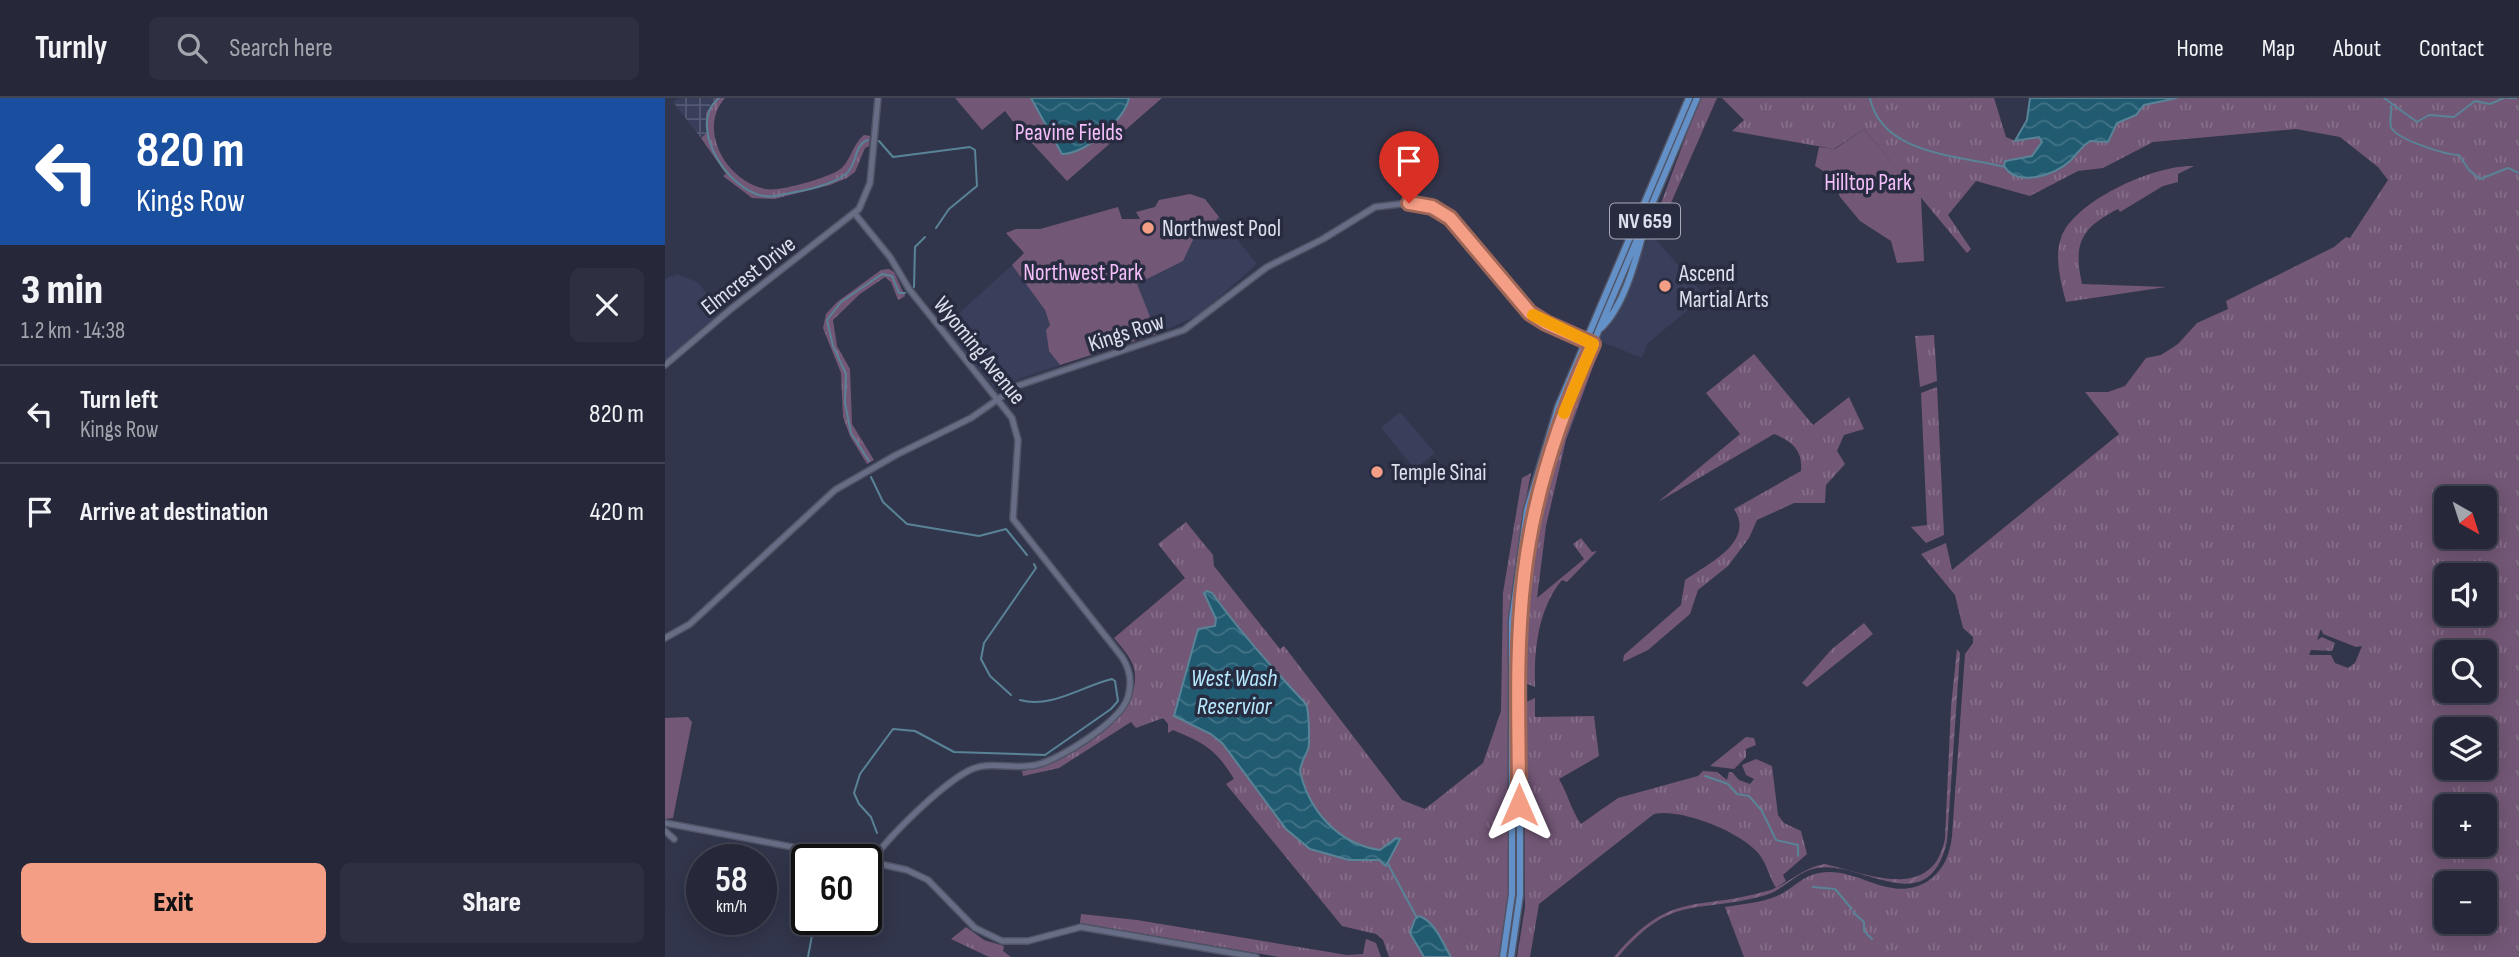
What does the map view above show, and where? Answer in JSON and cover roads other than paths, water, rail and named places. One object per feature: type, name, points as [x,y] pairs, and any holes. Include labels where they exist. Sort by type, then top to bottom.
[{"type":"main road","name":"NV 659","points":[[1503,957],[1512,894],[1512,630],[1529,518],[1589,342],[1689,98]]},
{"type":"main road","name":"NV 659","points":[[1589,342],[1610,319],[1633,267],[1647,216],[1697,98]]},
{"type":"main road","name":"NV 659","points":[[1511,957],[1520,895],[1520,613],[1529,518]]},
{"type":"street","points":[[855,214],[864,202],[870,183],[878,98]]},
{"type":"street","name":"Kings Row","points":[[665,638],[690,624],[829,493],[896,455],[971,418],[997,399],[1029,382],[1184,330],[1267,267],[1323,239],[1366,211],[1387,204],[1420,204],[1443,212],[1530,313],[1589,342]]},
{"type":"street","name":"Elmcrest Drive","points":[[665,365],[731,309],[855,214]]},
{"type":"street","name":"Wyoming Avenue","points":[[855,214],[890,257],[909,289],[1012,418],[1018,435],[1013,519],[1122,657],[1130,674],[1125,705],[1115,716],[1057,758],[1028,767],[983,766],[963,774],[882,847]]},
{"type":"street","points":[[665,823],[791,847]]},
{"type":"street","points":[[665,831],[674,839]]},
{"type":"street","points":[[882,865],[907,870],[928,880],[975,928],[1002,941],[1028,941],[1081,926],[1256,957]]},
{"type":"water","points":[[1031,98],[1129,98],[1120,116],[1102,135],[1081,149],[1062,154]]},
{"type":"water","points":[[2030,98],[2177,98],[2144,105],[2136,115],[2117,123],[2108,142],[2090,141],[2070,161],[2055,171],[2027,178],[2010,173],[2004,166],[2005,161],[2032,156],[2042,142],[2039,137],[2015,141],[2027,120]]},
{"type":"water","name":"West Wash Reservior","points":[[1204,593],[1212,593],[1257,650],[1306,704],[1309,746],[1300,771],[1304,786],[1318,812],[1339,833],[1365,847],[1380,850],[1396,838],[1400,839],[1386,866],[1379,860],[1349,860],[1310,849],[1286,829],[1223,744],[1211,734],[1174,716],[1198,629],[1215,626],[1216,619]]},
{"type":"water","points":[[1419,916],[1434,928],[1451,957],[1424,957],[1410,933],[1415,919]]},
{"type":"waterway","points":[[719,98],[709,111],[707,126],[710,143],[718,160],[730,175],[744,188],[759,195],[775,196],[802,191],[839,179],[850,170],[860,146],[868,140]]},
{"type":"waterway","points":[[1870,98],[1877,117],[1890,131],[1906,142],[1945,155],[2005,167]]},
{"type":"waterway","points":[[2384,98],[2417,122],[2429,115],[2454,117],[2475,101],[2490,104],[2504,98]]},
{"type":"waterway","points":[[2507,98],[2516,98]]},
{"type":"waterway","points":[[2391,106],[2390,125],[2395,132],[2423,146],[2459,155],[2469,170],[2480,179],[2508,168],[2519,173]]},
{"type":"waterway","points":[[879,141],[893,157],[970,147],[975,150],[977,186],[949,209],[936,228]]},
{"type":"waterway","points":[[914,287],[915,247],[925,237]]},
{"type":"waterway","points":[[869,461],[851,433],[845,403],[846,374],[833,346],[827,320],[841,302],[882,274],[892,276],[899,293],[905,293]]},
{"type":"waterway","points":[[871,477],[883,502],[907,524],[979,536],[1006,529],[1027,555]]},
{"type":"waterway","points":[[1011,695],[990,676],[981,659],[984,643],[1036,568],[1034,564]]},
{"type":"waterway","points":[[877,833],[871,817],[859,804],[854,793],[860,774],[893,729],[915,731],[954,752],[1045,755],[1111,709],[1118,701],[1115,681],[1112,679],[1043,702],[1020,700]]},
{"type":"waterway","points":[[1705,776],[1728,784],[1737,794],[1749,796],[1762,811],[1776,840],[1798,845],[1798,856]]},
{"type":"waterway","points":[[1388,864],[1417,918]]},
{"type":"waterway","points":[[1813,887],[1835,889],[1852,909]]},
{"type":"waterway","points":[[1853,912],[1864,922],[1864,931],[1872,939]]},
{"type":"waterway","points":[[808,957],[812,935]]},
{"type":"place","name":"Northwest Pool","points":[[1148,228]]},
{"type":"place","name":"Ascend Martial Arts","points":[[1665,286]]},
{"type":"place","name":"Temple Sinai","points":[[1377,472]]},
{"type":"park label","name":"Peavine Fields","points":[[1069,132]]},
{"type":"park label","name":"Hilltop Park","points":[[1868,182]]},
{"type":"park label","name":"Northwest Park","points":[[1083,272]]}]
